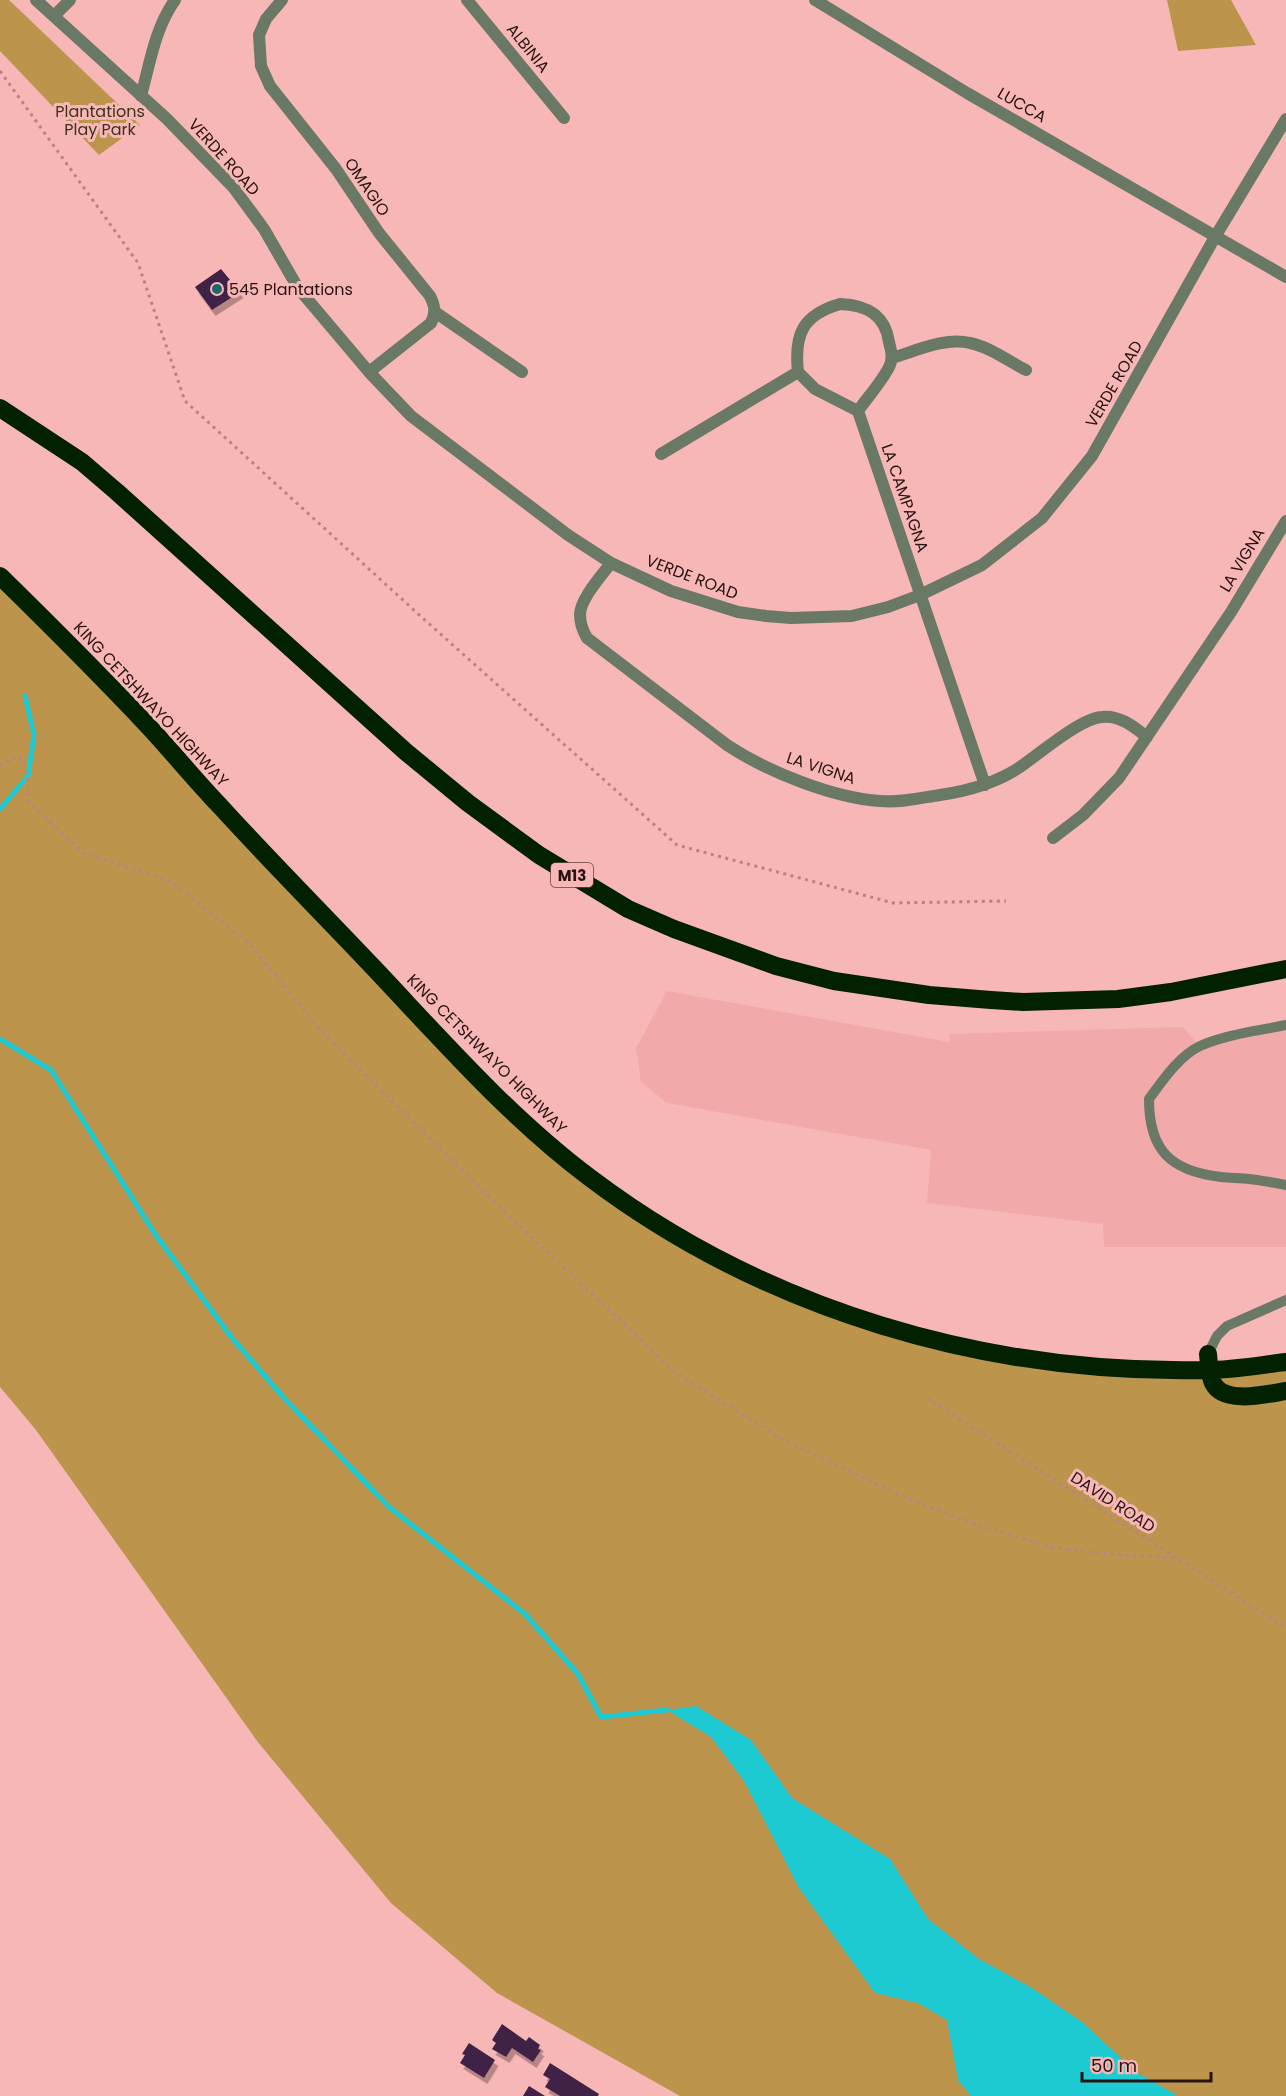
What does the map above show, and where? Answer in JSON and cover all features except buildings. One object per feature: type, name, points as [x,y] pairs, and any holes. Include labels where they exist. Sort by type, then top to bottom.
[{"type":"highway","name":"M13","points":[[0,408],[82,462],[270,627],[406,752],[468,803],[539,855],[628,909],[652,920],[736,952],[813,976],[877,988],[970,999],[1023,1002],[1118,999],[1171,992],[1286,969]]},
{"type":"highway","name":"KING CETSHWAYO HIGHWAY","points":[[0,576],[145,722],[228,814],[519,1118],[588,1177],[675,1234],[780,1289],[867,1322],[992,1354],[1079,1365],[1286,1362]]},
{"type":"highway","points":[[0,589],[24,600]]},
{"type":"highway","points":[[1209,1362],[1213,1382],[1218,1389],[1232,1395],[1244,1396],[1286,1391]]},
{"type":"street","name":"VERDE ROAD","points":[[36,0],[141,96],[233,187],[264,229],[298,288],[369,372],[411,416],[567,536],[611,563],[671,591],[738,612],[766,616],[791,618],[852,616],[888,607],[982,566],[1019,538],[1048,511],[1092,456],[1215,237],[1286,119]]},
{"type":"street","points":[[54,16],[70,0]]},
{"type":"street","points":[[141,96],[164,15],[176,0]]},
{"type":"street","name":"OMAGIO","points":[[282,0],[266,19],[259,35],[261,66],[270,86],[336,169],[379,233],[430,296],[435,312]]},
{"type":"street","name":"ALBINIA","points":[[467,0],[564,118]]},
{"type":"street","name":"LUCCA","points":[[814,0],[967,93],[1215,237]]},
{"type":"street","points":[[1215,237],[1286,277]]},
{"type":"street","points":[[840,304],[860,306],[872,312],[886,328],[892,358],[888,368],[858,411],[815,389],[798,372],[797,340],[808,320],[817,313],[840,304]]},
{"type":"street","points":[[369,372],[431,323],[435,312],[522,372]]},
{"type":"street","points":[[892,358],[943,343],[962,341],[986,349],[1026,370]]},
{"type":"street","points":[[662,453],[798,372]]},
{"type":"street","name":"LA CAMPAGNA","points":[[858,411],[985,785]]},
{"type":"street","name":"LA VIGNA","points":[[1053,838],[1102,798],[1119,778],[1231,612],[1286,521]]},
{"type":"street","name":"LA VIGNA","points":[[611,563],[592,588],[580,610],[580,621],[587,638],[745,757],[789,777],[856,797],[879,801],[904,801],[965,791],[985,785],[1015,771],[1078,726],[1093,719],[1102,717],[1121,720],[1130,723],[1147,737]]},
{"type":"lane","points":[[1286,1025],[1245,1033],[1199,1046],[1174,1066],[1149,1098],[1149,1116],[1152,1134],[1162,1150],[1177,1164],[1197,1173],[1286,1185]]},
{"type":"lane","points":[[1209,1362],[1216,1336],[1227,1326],[1286,1300]]},
{"type":"path","points":[[0,71],[138,263],[185,401],[427,622],[677,844],[893,903],[1006,901]]},
{"type":"path","points":[[0,766],[18,756],[21,758],[28,776],[29,802],[83,853],[169,881],[248,942],[322,1032],[488,1197],[675,1372],[782,1439],[897,1494],[969,1522],[1049,1547],[1107,1554],[1178,1558]]},
{"type":"path","name":"DAVID ROAD","points":[[927,1398],[1286,1628]]},
{"type":"shaded area","points":[[667,991],[949,1042],[950,1034],[1183,1027],[1199,1046],[1286,1025],[1286,1247],[1104,1247],[1103,1224],[927,1203],[931,1150],[667,1103],[641,1082],[636,1048]]},
{"type":"green space","name":"Plantations Play Park","points":[[0,0],[9,0],[140,125],[99,155],[0,51]]},
{"type":"green space","points":[[1167,0],[1231,0],[1256,45],[1178,51]]},
{"type":"green space","points":[[0,576],[461,1060],[630,1206],[867,1322],[1079,1365],[1286,1362],[1286,2096],[680,2096],[497,1993],[391,1903],[257,1741],[36,1430],[0,1387]]},
{"type":"water","points":[[696,1706],[751,1740],[792,1798],[890,1859],[928,1919],[979,1959],[1032,1988],[1082,2022],[1136,2072],[1178,2096],[971,2096],[958,2080],[947,2020],[918,2003],[875,1993],[799,1888],[744,1781],[711,1737],[667,1710]]},
{"type":"waterway","points":[[0,809],[28,776],[34,735],[25,696]]},
{"type":"waterway","points":[[0,1039],[51,1070],[155,1234],[232,1338],[284,1398],[389,1507],[525,1614],[578,1674],[601,1717],[667,1710]]},
{"type":"place","name":"545 Plantations","points":[[217,289]]}]
